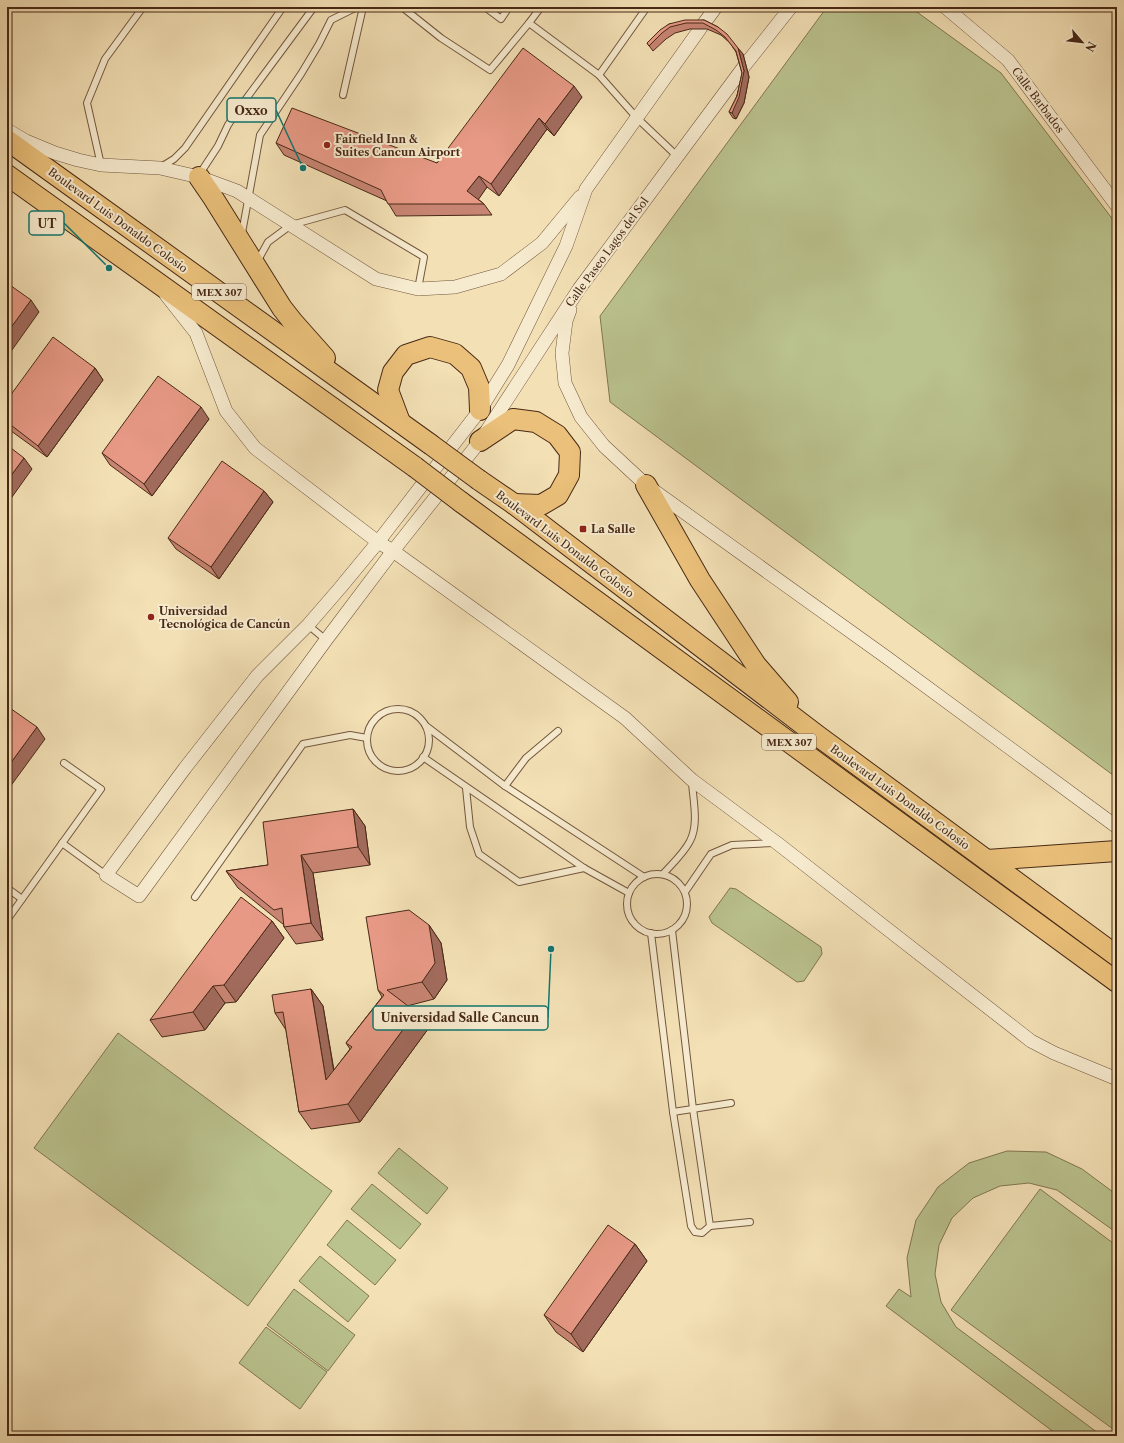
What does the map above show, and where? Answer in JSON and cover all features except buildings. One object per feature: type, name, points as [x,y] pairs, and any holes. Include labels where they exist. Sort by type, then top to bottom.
[{"type":"main road","name":"Boulevard Luis Donaldo Colosio","points":[[7,140],[514,504],[818,736],[1117,956]]},
{"type":"main road","name":"Boulevard Luis Donaldo Colosio","points":[[7,175],[415,467],[1117,982]]},
{"type":"main road","points":[[198,177],[212,196],[293,322],[355,390]]},
{"type":"main road","points":[[400,422],[388,390],[392,372],[406,354],[430,347],[455,354],[471,368],[479,387],[480,410]]},
{"type":"main road","points":[[480,441],[513,419],[536,422],[557,435],[570,452],[570,475],[558,495],[541,505],[514,504]]},
{"type":"main road","points":[[646,485],[700,580],[756,665],[818,736]]},
{"type":"main road","points":[[987,860],[1117,851]]},
{"type":"street","points":[[7,130],[26,141],[55,153],[78,160],[101,165],[160,168],[198,177],[237,191],[376,279],[418,289],[455,288],[501,274],[542,243],[586,189],[716,7]]},
{"type":"street","name":"Calle Paseo Lagos del Sol","points":[[106,875],[139,896],[326,640],[393,551],[480,441],[579,289],[744,66],[791,7]]},
{"type":"street","name":"Calle Barbados","points":[[945,7],[1008,60],[1117,206]]},
{"type":"street","points":[[106,875],[185,768],[257,676],[308,625],[378,542],[480,410],[508,364],[566,246],[586,189]]},
{"type":"street","points":[[155,281],[196,333],[226,410],[255,448],[378,542],[393,551],[625,718],[692,780],[777,843],[1031,1041],[1054,1053],[1117,1079]]},
{"type":"street","points":[[579,289],[566,320],[562,353],[565,383],[580,417],[604,446],[646,485],[892,662],[1117,827]]},
{"type":"lane","points":[[101,165],[87,103],[105,59],[143,7]]},
{"type":"lane","points":[[160,168],[174,159],[185,148],[283,7]]},
{"type":"lane","points":[[198,177],[218,146],[228,125],[240,107],[314,7]]},
{"type":"lane","points":[[240,241],[260,135],[301,74],[331,20],[357,7]]},
{"type":"lane","points":[[344,95],[363,7]]},
{"type":"lane","points":[[402,7],[441,38],[490,70],[541,7]]},
{"type":"lane","points":[[485,7],[501,19],[509,7]]},
{"type":"lane","points":[[599,75],[647,7]]},
{"type":"lane","points":[[529,23],[599,75],[637,118],[677,156]]},
{"type":"lane","points":[[256,265],[268,242],[291,225],[344,210],[424,257],[418,289]]},
{"type":"lane","points":[[308,625],[326,640]]},
{"type":"lane","points":[[426,726],[429,742],[427,750],[423,758],[416,765],[397,771],[387,769],[372,757],[368,748],[367,738],[369,728],[374,719],[382,713],[392,709],[402,709],[412,712],[420,718],[426,726],[505,786],[644,877]]},
{"type":"lane","points":[[505,786],[526,758],[558,731]]},
{"type":"lane","points":[[195,897],[303,744],[350,735],[367,738]]},
{"type":"lane","points":[[423,758],[584,868],[629,893]]},
{"type":"lane","points":[[7,920],[101,789],[64,763]]},
{"type":"lane","points":[[663,874],[690,842],[694,833],[695,820],[692,780]]},
{"type":"lane","points":[[466,788],[470,827],[479,854],[519,882],[584,868]]},
{"type":"lane","points":[[62,843],[106,875]]},
{"type":"lane","points":[[685,892],[711,854],[732,845],[777,843]]},
{"type":"lane","points":[[653,874],[663,874],[672,878],[685,892],[687,900],[686,909],[684,917],[672,930],[658,934],[651,933],[634,923],[629,914],[627,904],[629,893],[638,881],[644,877],[653,874]]},
{"type":"lane","points":[[7,888],[22,899]]},
{"type":"lane","points":[[672,930],[692,1109],[710,1226]]},
{"type":"lane","points":[[651,933],[673,1112],[691,1226],[695,1232],[702,1233],[710,1226],[750,1222]]},
{"type":"lane","points":[[673,1112],[731,1103]]},
{"type":"green space","points":[[827,7],[910,7],[1001,73],[1117,225],[1117,778],[610,402],[600,316]]},
{"type":"green space","points":[[730,888],[736,889],[821,947],[822,954],[804,981],[797,982],[712,923],[709,917]]},
{"type":"green space","points":[[118,1033],[332,1191],[248,1306],[34,1148]]},
{"type":"green space","points":[[399,1148],[448,1188],[427,1214],[378,1173]]},
{"type":"green space","points":[[1007,1151],[1046,1152],[1082,1169],[1117,1195],[1117,1233],[1057,1190],[1029,1183],[1000,1186],[973,1198],[952,1218],[939,1245],[935,1274],[941,1302],[956,1327],[1102,1436],[1059,1436],[886,1306],[899,1289],[911,1297],[907,1258],[916,1220],[938,1187],[969,1163]]},
{"type":"green space","points":[[372,1184],[421,1224],[400,1249],[351,1209]]},
{"type":"green space","points":[[1040,1189],[1117,1246],[1117,1432],[951,1310]]},
{"type":"green space","points":[[347,1220],[396,1260],[375,1285],[327,1245]]},
{"type":"green space","points":[[320,1256],[369,1296],[348,1322],[299,1281]]},
{"type":"green space","points":[[294,1289],[355,1335],[328,1371],[267,1325]]},
{"type":"green space","points":[[266,1327],[327,1372],[300,1409],[239,1363]]},
{"type":"place","name":"Fairfield Inn & Suites Cancun Airport","points":[[327,145]]},
{"type":"place","name":"Oxxo","points":[[303,168]]},
{"type":"place","name":"UT","points":[[109,268]]},
{"type":"place","name":"La Salle","points":[[583,529]]},
{"type":"place","name":"Universidad Tecnológica de Cancún","points":[[151,617]]},
{"type":"place","name":"Universidad Salle Cancun","points":[[551,949]]}]
